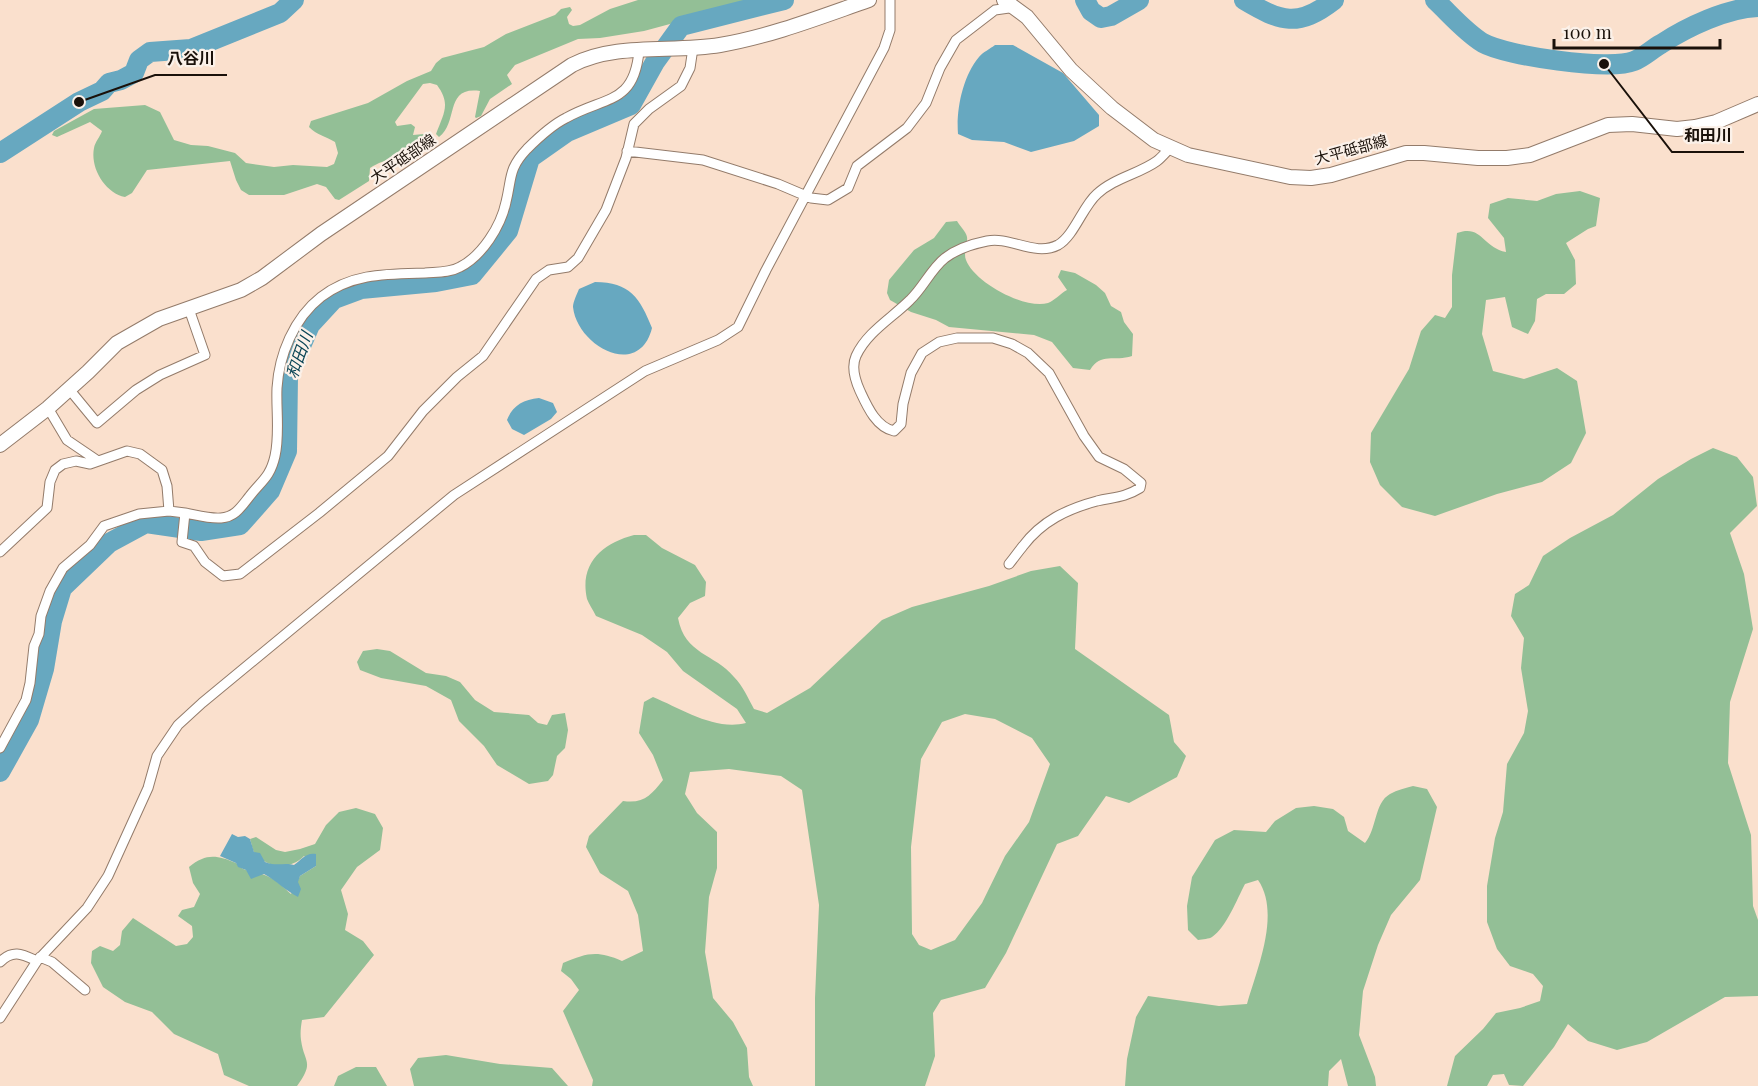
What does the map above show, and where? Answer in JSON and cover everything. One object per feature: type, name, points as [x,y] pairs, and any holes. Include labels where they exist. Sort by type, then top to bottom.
[{"type":"main road","name":"大平砥部線","points":[[0,445],[48,408],[117,343],[159,319],[241,290],[261,278],[321,234],[585,58],[601,54],[693,48],[740,41],[763,36],[869,0]]},
{"type":"main road","name":"大平砥部線","points":[[1010,3],[1027,17],[1071,70],[1095,93],[1154,140],[1188,154],[1290,177],[1311,178],[1352,170],[1406,153],[1507,158],[1530,154],[1608,125],[1632,124],[1677,129],[1695,127],[1716,122],[1758,104]]},
{"type":"street","points":[[0,1018],[39,959],[87,908],[108,876],[148,788],[157,756],[178,725],[454,495],[645,371],[718,340],[738,327],[884,48],[890,30],[890,0]]},
{"type":"street","points":[[627,151],[703,160],[778,184],[811,198],[828,200],[848,188],[857,166],[907,128],[926,103],[940,68],[956,40],[995,10],[1010,3]]},
{"type":"street","points":[[185,513],[182,542],[194,546],[205,562],[223,576],[240,574],[388,456],[423,411],[457,377],[483,356],[536,279],[549,270],[568,267],[578,258],[606,210],[634,124],[649,109],[681,86],[690,68],[693,48]]},
{"type":"street","points":[[0,748],[26,700],[41,616],[50,591],[63,568],[90,545],[104,526],[139,514],[169,512],[220,518],[230,516],[242,508],[255,489],[266,480],[275,456],[277,386],[290,334],[318,299],[341,284],[371,275],[447,272],[461,267],[485,244],[495,229],[506,201],[510,174],[526,150],[565,118],[616,97],[626,90],[638,66],[639,51]]},
{"type":"street","points":[[1009,564],[1024,545],[1059,513],[1098,501],[1127,497],[1140,488],[1142,483],[1124,469],[1099,457],[1084,436],[1049,373],[1028,353],[1012,344],[993,338],[957,338],[939,342],[922,353],[911,373],[903,404],[901,424],[894,431],[886,429],[870,411],[854,378],[855,358],[862,345],[881,324],[911,299],[944,259],[961,248],[989,240],[1020,244],[1031,248],[1059,244],[1097,194],[1113,183],[1156,162],[1170,148]]},
{"type":"street","points":[[69,389],[97,423],[136,390],[152,380],[205,356],[189,309]]},
{"type":"street","points":[[48,408],[67,440],[98,461]]},
{"type":"street","points":[[0,552],[47,508],[50,482],[55,470],[63,464],[76,461],[90,464],[127,451],[140,454],[162,470],[167,486],[169,512]]},
{"type":"street","points":[[0,962],[6,956],[19,953],[52,962],[85,990]]},
{"type":"green space","points":[[638,0],[759,0],[644,31],[578,39],[515,65],[507,75],[512,84],[490,99],[481,116],[475,117],[480,91],[461,94],[456,99],[445,131],[439,137],[436,134],[445,109],[444,98],[437,85],[423,84],[395,122],[397,126],[411,124],[415,127],[413,135],[424,134],[431,137],[429,140],[403,161],[386,161],[370,168],[369,181],[339,200],[335,199],[326,187],[317,184],[284,195],[249,195],[241,190],[230,161],[147,170],[132,193],[125,197],[118,195],[105,185],[94,164],[94,148],[102,131],[90,122],[57,137],[52,135],[54,131],[94,109],[145,105],[160,112],[174,140],[235,153],[246,163],[274,167],[293,165],[327,167],[334,164],[338,153],[335,142],[312,130],[309,127],[311,121],[368,103],[407,81],[431,71],[442,58],[484,47],[506,34],[555,15],[561,9],[570,7],[572,10],[567,17],[569,24],[573,26],[580,25],[610,9]]},
{"type":"green space","points":[[1580,191],[1600,198],[1596,226],[1566,243],[1575,260],[1576,284],[1564,294],[1546,294],[1537,299],[1535,321],[1528,334],[1512,327],[1505,297],[1486,300],[1482,334],[1493,371],[1524,379],[1557,368],[1577,381],[1586,433],[1571,463],[1542,482],[1497,494],[1435,516],[1402,507],[1380,485],[1370,462],[1371,433],[1409,369],[1421,331],[1435,315],[1445,318],[1452,307],[1452,275],[1457,233],[1472,231],[1492,246],[1506,252],[1504,238],[1488,218],[1490,204],[1508,198],[1537,201],[1556,194]]},
{"type":"green space","points":[[957,221],[967,237],[965,257],[971,268],[989,285],[1014,298],[1038,304],[1050,302],[1067,290],[1058,277],[1061,270],[1075,273],[1096,285],[1105,293],[1111,306],[1121,312],[1124,322],[1133,334],[1132,356],[1103,359],[1094,364],[1090,370],[1073,368],[1052,342],[1034,335],[949,327],[911,312],[890,300],[887,293],[889,280],[914,250],[934,238],[946,222]]},
{"type":"green space","points":[[1713,448],[1737,457],[1753,477],[1757,506],[1730,533],[1744,574],[1753,629],[1730,702],[1728,763],[1751,835],[1753,906],[1758,920],[1758,996],[1725,997],[1647,1042],[1617,1050],[1588,1041],[1568,1024],[1554,1047],[1523,1086],[1509,1085],[1504,1074],[1493,1075],[1487,1086],[1447,1086],[1455,1056],[1496,1013],[1540,1001],[1543,986],[1533,974],[1510,966],[1497,949],[1487,922],[1487,886],[1495,838],[1503,812],[1507,764],[1524,733],[1528,711],[1521,668],[1524,638],[1511,616],[1515,594],[1529,585],[1543,556],[1570,538],[1613,515],[1658,479]]},
{"type":"green space","points":[[634,535],[646,535],[662,548],[695,565],[706,582],[705,596],[690,603],[678,618],[682,630],[694,647],[734,677],[743,688],[754,709],[767,713],[810,688],[882,620],[912,607],[989,586],[1031,571],[1060,566],[1078,583],[1075,649],[1169,715],[1174,742],[1186,756],[1177,777],[1129,803],[1106,796],[1078,836],[1057,844],[1006,953],[985,988],[941,1000],[933,1013],[935,1056],[925,1086],[815,1086],[815,998],[819,905],[802,790],[781,776],[729,769],[690,772],[685,794],[697,813],[717,832],[717,868],[709,897],[705,952],[713,998],[733,1022],[747,1048],[749,1077],[753,1086],[592,1086],[593,1080],[563,1011],[579,990],[561,971],[563,963],[586,955],[606,955],[622,961],[643,951],[638,915],[628,891],[600,873],[586,847],[589,836],[623,801],[642,800],[663,780],[653,755],[639,733],[644,702],[653,697],[699,718],[722,724],[746,723],[737,709],[683,671],[667,652],[642,635],[596,616],[587,599],[585,586],[590,565],[603,549]],"holes":[[[965,714],[995,719],[1032,738],[1050,764],[1029,822],[1005,856],[982,903],[955,940],[931,950],[919,945],[912,934],[911,847],[921,759],[942,722]]]},
{"type":"green space","points":[[377,649],[390,651],[426,673],[446,676],[460,682],[475,700],[494,712],[529,715],[538,723],[547,725],[552,715],[565,713],[568,730],[565,748],[557,756],[553,775],[548,781],[529,784],[497,765],[484,746],[459,721],[451,700],[426,686],[381,678],[360,670],[357,662],[363,651]]},
{"type":"green space","points":[[1413,786],[1427,789],[1437,807],[1420,880],[1391,915],[1378,945],[1363,991],[1359,1035],[1375,1077],[1376,1086],[1348,1086],[1341,1059],[1329,1071],[1328,1086],[1125,1086],[1127,1059],[1136,1017],[1148,996],[1219,1006],[1247,1004],[1261,958],[1267,925],[1265,893],[1258,880],[1245,884],[1226,920],[1212,937],[1198,940],[1188,930],[1187,906],[1192,877],[1215,840],[1234,830],[1266,832],[1275,821],[1296,808],[1314,806],[1333,809],[1344,817],[1348,831],[1365,843],[1385,798],[1396,791]]},
{"type":"green space","points":[[356,808],[375,814],[383,828],[380,850],[357,867],[341,890],[348,914],[345,930],[363,941],[374,955],[324,1017],[302,1020],[302,1048],[307,1067],[297,1086],[249,1086],[224,1075],[218,1054],[174,1034],[152,1012],[125,1002],[103,987],[91,963],[92,951],[100,946],[113,951],[120,945],[122,931],[133,918],[176,946],[187,944],[193,937],[192,926],[178,916],[182,910],[194,907],[200,894],[193,883],[189,867],[195,862],[206,857],[229,860],[246,870],[271,878],[291,894],[300,876],[316,866],[304,856],[293,864],[272,865],[254,852],[250,839],[256,837],[276,850],[285,852],[300,849],[315,844],[326,825],[339,812]]},
{"type":"green space","points":[[446,1055],[500,1064],[552,1068],[568,1086],[414,1086],[410,1069],[418,1058]]},
{"type":"green space","points":[[356,1067],[376,1067],[387,1086],[334,1086],[338,1076]]},
{"type":"water","points":[[995,45],[1013,45],[1063,73],[1099,115],[1099,126],[1074,141],[1031,152],[1004,142],[972,140],[958,134],[958,114],[965,83],[973,65],[981,55]]},
{"type":"water","points":[[595,282],[617,285],[625,289],[638,300],[643,308],[652,328],[645,344],[635,352],[622,354],[609,352],[585,334],[577,321],[573,307],[579,289]]},
{"type":"water","points":[[539,398],[553,403],[557,412],[551,419],[524,435],[512,429],[507,420],[512,411],[523,402]]},
{"type":"water","points":[[232,834],[250,839],[254,852],[260,853],[265,862],[294,865],[306,855],[316,854],[316,866],[300,876],[298,882],[301,889],[298,897],[264,874],[251,879],[246,870],[220,856]]},
{"type":"waterway","points":[[0,153],[79,102],[102,91],[109,83],[134,73],[139,60],[150,52],[191,49],[280,13],[294,0]]},
{"type":"waterway","name":"和田川","points":[[0,772],[29,720],[44,669],[52,621],[62,588],[109,543],[146,523],[201,531],[240,525],[270,491],[287,451],[288,376],[310,325],[334,299],[361,289],[436,282],[472,275],[508,231],[530,158],[567,132],[631,105],[655,62],[681,26],[784,0]]},
{"type":"waterway","name":"和田川","points":[[1085,0],[1091,11],[1101,18],[1111,16],[1139,0]]},
{"type":"waterway","name":"和田川","points":[[1244,0],[1269,13],[1289,19],[1310,15],[1334,0]]},
{"type":"waterway","name":"和田川","points":[[1435,0],[1470,34],[1495,48],[1558,61],[1604,64],[1634,61],[1695,25],[1733,11],[1758,7]]},
{"type":"place","name":"和田川","points":[[1604,64]]},
{"type":"place","name":"八谷川","points":[[79,102]]}]
